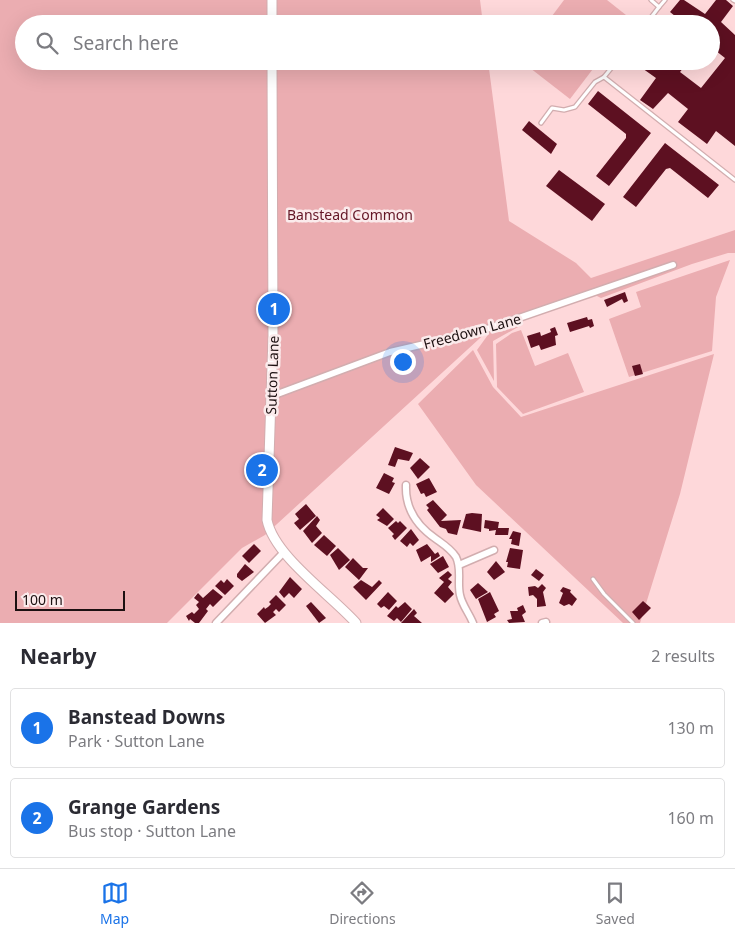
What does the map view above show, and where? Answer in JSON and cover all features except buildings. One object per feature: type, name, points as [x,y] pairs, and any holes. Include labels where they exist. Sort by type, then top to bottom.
[{"type":"main road","points":[[272,0],[272,15]]},
{"type":"main road","name":"Sutton Lane","points":[[272,70],[272,396],[267,520],[271,534],[284,552],[356,623]]},
{"type":"street","name":"Freedown Lane","points":[[272,396],[390,352],[486,329],[673,265]]},
{"type":"street","points":[[406,485],[406,500],[415,519],[426,532],[450,550],[459,565],[461,598],[472,623]]},
{"type":"street","points":[[459,565],[494,550]]},
{"type":"street","points":[[216,623],[284,552]]},
{"type":"lane","points":[[650,0],[659,7]]},
{"type":"lane","points":[[653,15],[665,0]]},
{"type":"lane","points":[[541,123],[552,108],[564,110],[575,106],[595,82],[604,77],[610,70]]},
{"type":"lane","points":[[604,77],[735,180]]},
{"type":"lane","points":[[593,578],[604,594],[633,623]]},
{"type":"green space","name":"Banstead Common","points":[[0,0],[480,0],[482,15],[15,15],[15,70],[489,70],[509,221],[576,263],[591,278],[735,230],[735,253],[728,253],[692,264],[601,298],[593,294],[491,328],[265,535],[242,548],[167,623],[0,623]]},
{"type":"green space","points":[[564,0],[607,0],[626,15],[553,15]]},
{"type":"green space","points":[[533,70],[592,70],[570,99]]},
{"type":"green space","points":[[730,260],[716,297],[712,351],[629,377],[609,319],[641,307],[636,292]]},
{"type":"green space","points":[[513,325],[520,326],[493,341],[494,381],[477,350],[490,332]]},
{"type":"green space","points":[[521,330],[535,366],[568,353],[584,392],[523,414],[497,387],[496,344],[512,333]]},
{"type":"green space","points":[[473,350],[493,387],[521,417],[714,354],[680,494],[640,623],[623,623],[476,485],[418,404]]},
{"type":"place","name":"Banstead Downs","points":[[274,309]]},
{"type":"place","name":"Grange Gardens","points":[[262,470]]}]
